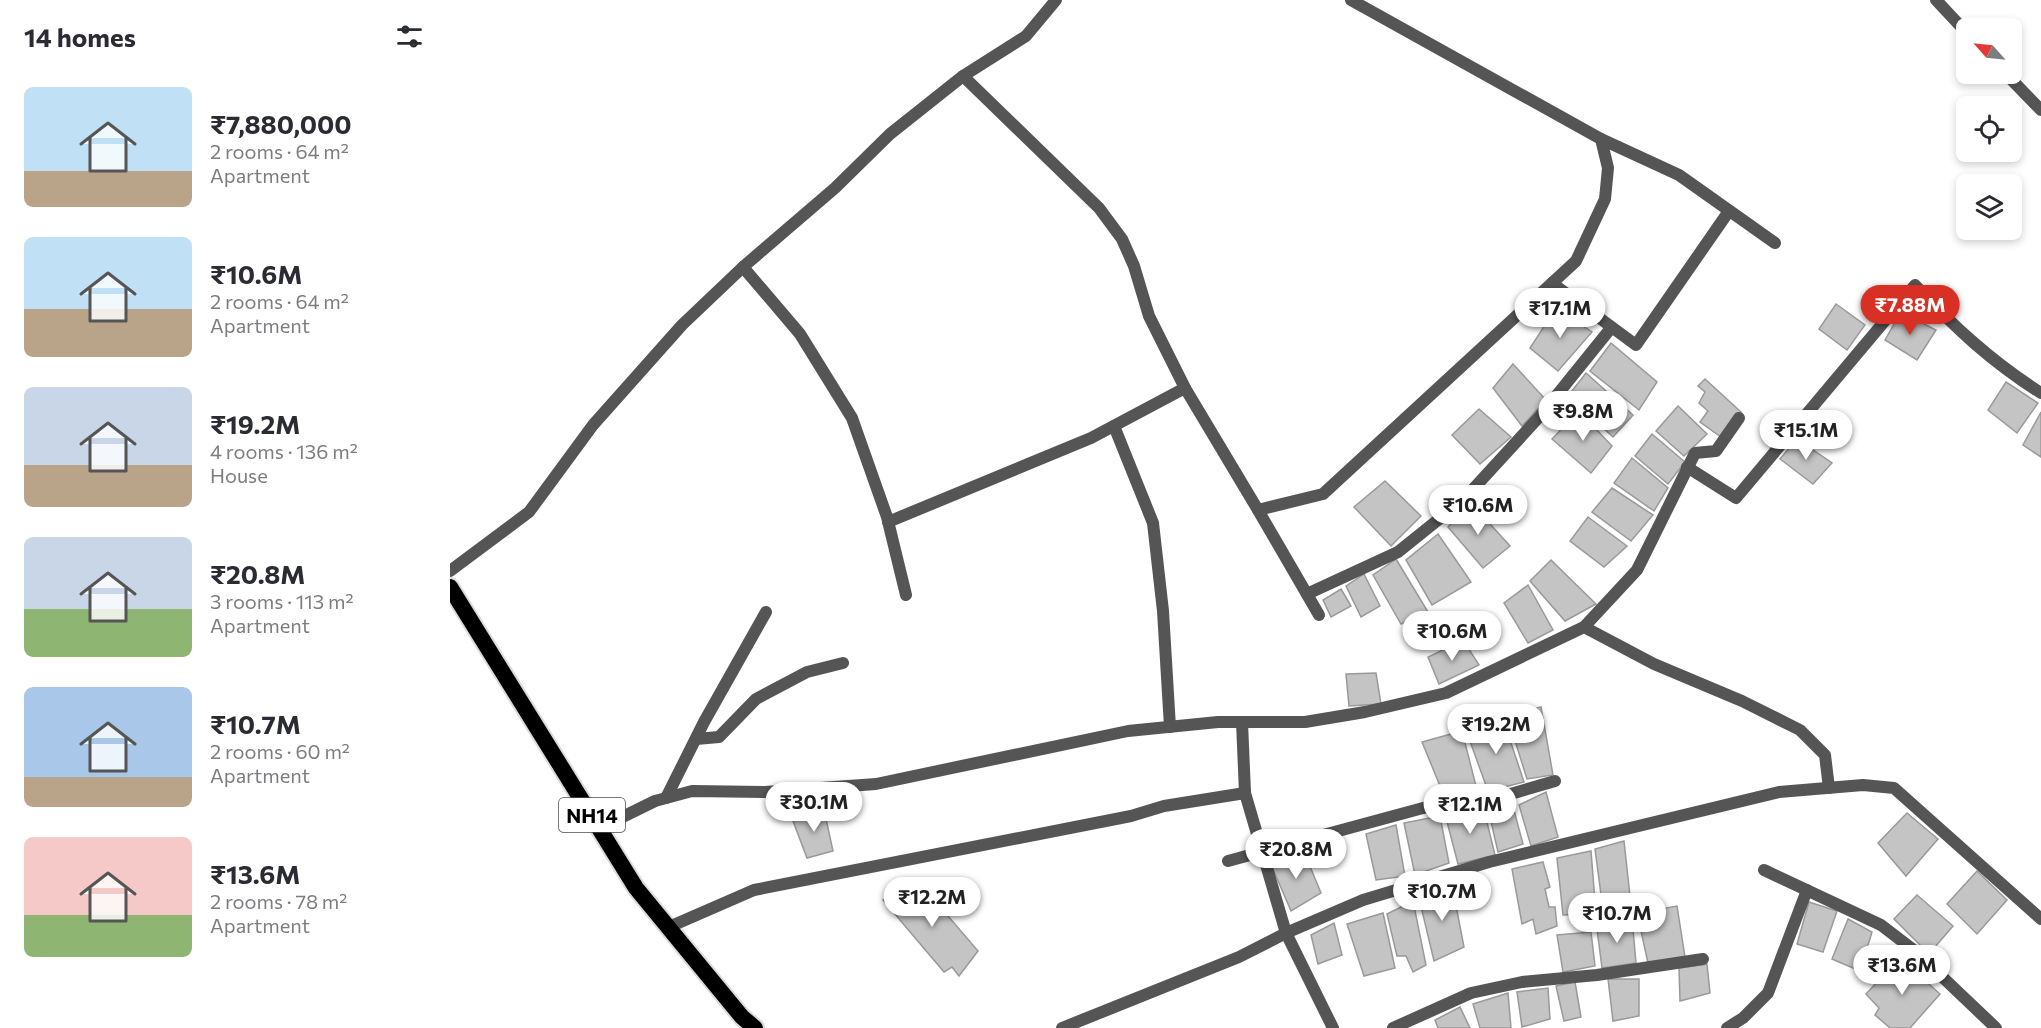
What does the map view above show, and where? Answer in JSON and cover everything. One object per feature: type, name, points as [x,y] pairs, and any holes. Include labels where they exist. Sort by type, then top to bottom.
[{"type":"highway","name":"NH14","points":[[450,587],[636,888],[742,1017],[755,1028]]},
{"type":"street","points":[[450,571],[529,512],[593,425],[682,326],[744,267],[835,188],[890,134],[963,76],[1026,36],[1056,0]]},
{"type":"street","points":[[1351,0],[1601,139],[1679,175],[1775,243]]},
{"type":"street","points":[[1936,0],[1956,21]]},
{"type":"street","points":[[963,76],[1099,208],[1122,239],[1134,266],[1149,316],[1185,388],[1320,615]]},
{"type":"street","points":[[2016,84],[2041,110]]},
{"type":"street","points":[[1258,510],[1323,494],[1576,261],[1605,199],[1608,168],[1601,139]]},
{"type":"street","points":[[1552,283],[1636,345],[1730,211]]},
{"type":"street","points":[[744,267],[800,334],[852,418],[888,522],[906,595]]},
{"type":"street","points":[[1687,467],[1736,498],[1915,285],[1956,330],[2012,375],[2041,393]]},
{"type":"street","points":[[1307,594],[1398,552],[1464,499],[1540,416],[1611,328]]},
{"type":"street","points":[[888,522],[1091,438],[1185,388]]},
{"type":"street","points":[[600,828],[666,798],[693,791],[765,792],[876,784],[1128,731],[1242,722],[1305,722],[1365,712],[1446,693],[1584,627],[1637,570],[1695,453],[1716,451],[1739,418]]},
{"type":"street","points":[[1114,426],[1153,523],[1163,611],[1170,727]]},
{"type":"street","points":[[666,798],[766,612]]},
{"type":"street","points":[[1584,627],[1654,664],[1742,701],[1800,730],[1826,755],[1829,788]]},
{"type":"street","points":[[696,739],[719,737],[756,699],[807,672],[843,663]]},
{"type":"street","points":[[1242,722],[1245,793],[1286,933],[1334,1028]]},
{"type":"street","points":[[1228,861],[1423,808],[1497,798],[1555,781]]},
{"type":"street","points":[[1062,1028],[1239,957],[1286,933],[1363,900],[1489,862],[1779,792],[1863,785],[1894,788],[2041,919]]},
{"type":"street","points":[[669,927],[754,890],[1131,816],[1164,806],[1245,793]]},
{"type":"street","points":[[1764,870],[1881,926],[1915,951],[1996,1028]]},
{"type":"street","points":[[1727,1028],[1743,1018],[1768,993],[1807,890]]},
{"type":"street","points":[[1393,1028],[1471,993],[1522,982],[1597,975],[1703,959]]},
{"type":"building","points":[[1836,304],[1865,325],[1847,350],[1819,329]]},
{"type":"building","points":[[1556,308],[1592,332],[1558,371],[1530,348]]},
{"type":"building","points":[[1901,312],[1936,330],[1917,360],[1885,340]]},
{"type":"building","points":[[1611,343],[1657,382],[1639,410],[1590,371]]},
{"type":"building","points":[[1513,364],[1546,400],[1522,426],[1493,388]]},
{"type":"building","points":[[1586,373],[1633,415],[1613,437],[1568,396]]},
{"type":"building","points":[[1705,379],[1741,412],[1721,437],[1700,422],[1708,411],[1699,403],[1705,392],[1698,386]]},
{"type":"building","points":[[2006,382],[2038,403],[2017,433],[1988,410]]},
{"type":"building","points":[[1678,406],[1707,434],[1684,456],[1656,431]]},
{"type":"building","points":[[1479,409],[1511,437],[1480,464],[1452,435]]},
{"type":"building","points":[[1579,411],[1612,446],[1591,473],[1552,439]]},
{"type":"building","points":[[2041,412],[2041,457],[2023,445]]},
{"type":"building","points":[[1652,434],[1685,462],[1668,484],[1635,456]]},
{"type":"building","points":[[1797,439],[1832,463],[1813,484],[1780,459]]},
{"type":"building","points":[[1632,458],[1668,488],[1654,511],[1614,483]]},
{"type":"building","points":[[1385,481],[1421,516],[1391,546],[1354,507]]},
{"type":"building","points":[[1612,488],[1653,515],[1631,541],[1592,512]]},
{"type":"building","points":[[1471,503],[1510,546],[1483,568],[1448,527]]},
{"type":"building","points":[[1588,517],[1627,546],[1604,567],[1570,541]]},
{"type":"building","points":[[1438,534],[1471,582],[1432,605],[1406,560]]},
{"type":"building","points":[[1396,559],[1428,612],[1401,624],[1373,575]]},
{"type":"building","points":[[1551,560],[1596,604],[1565,621],[1530,581]]},
{"type":"building","points":[[1364,574],[1380,606],[1361,617],[1346,586]]},
{"type":"building","points":[[1528,585],[1553,630],[1528,643],[1504,603]]},
{"type":"building","points":[[1341,589],[1351,606],[1331,617],[1323,600]]},
{"type":"building","points":[[1463,640],[1479,665],[1439,684],[1428,657]]},
{"type":"building","points":[[1376,673],[1381,704],[1349,706],[1346,674]]},
{"type":"building","points":[[1541,707],[1553,775],[1527,779],[1507,715]]},
{"type":"building","points":[[1502,716],[1524,782],[1488,791],[1467,733]]},
{"type":"building","points":[[1462,731],[1478,794],[1445,798],[1422,742]]},
{"type":"building","points":[[1546,792],[1558,837],[1531,846],[1519,805]]},
{"type":"building","points":[[1512,803],[1523,844],[1498,852],[1488,808]]},
{"type":"building","points":[[823,805],[833,851],[807,858],[793,821]]},
{"type":"building","points":[[1483,806],[1495,855],[1458,864],[1445,814]]},
{"type":"building","points":[[1907,813],[1938,839],[1906,876],[1878,843]]},
{"type":"building","points":[[1440,816],[1449,863],[1415,875],[1404,823]]},
{"type":"building","points":[[1396,825],[1405,876],[1376,880],[1366,834]]},
{"type":"building","points":[[1624,841],[1630,896],[1602,902],[1595,849]]},
{"type":"building","points":[[1591,851],[1596,914],[1563,915],[1557,858]]},
{"type":"building","points":[[1304,852],[1321,893],[1291,911],[1270,862]]},
{"type":"building","points":[[1543,862],[1550,887],[1545,889],[1549,907],[1555,907],[1557,926],[1536,934],[1533,919],[1522,924],[1512,869]]},
{"type":"building","points":[[1977,871],[2007,900],[1977,934],[1947,904]]},
{"type":"building","points":[[918,881],[978,951],[959,976],[952,967],[944,972],[883,900]]},
{"type":"building","points":[[1452,885],[1464,947],[1434,961],[1419,898]]},
{"type":"building","points":[[1917,895],[1953,926],[1929,954],[1894,919]]},
{"type":"building","points":[[1413,901],[1426,965],[1413,972],[1406,956],[1397,956],[1387,914]]},
{"type":"building","points":[[1809,902],[1837,911],[1823,952],[1797,944]]},
{"type":"building","points":[[1677,906],[1685,957],[1648,963],[1637,913]]},
{"type":"building","points":[[1383,913],[1395,968],[1364,976],[1347,924]]},
{"type":"building","points":[[1632,918],[1636,963],[1602,968],[1597,929]]},
{"type":"building","points":[[1848,919],[1872,932],[1860,971],[1832,959]]},
{"type":"building","points":[[1334,923],[1342,955],[1318,964],[1311,935]]},
{"type":"building","points":[[1591,932],[1595,966],[1563,972],[1557,935]]},
{"type":"building","points":[[1900,958],[1940,994],[1910,1028],[1890,1028],[1875,1015],[1879,1008],[1866,994]]},
{"type":"building","points":[[1707,964],[1710,993],[1680,1001],[1679,968]]},
{"type":"building","points":[[1608,979],[1639,979],[1639,1016],[1613,1021]]},
{"type":"building","points":[[1575,982],[1581,1017],[1564,1021],[1556,986]]},
{"type":"building","points":[[1548,988],[1550,1019],[1522,1027],[1517,992]]},
{"type":"building","points":[[1508,993],[1511,1028],[1480,1028],[1473,1004]]},
{"type":"building","points":[[1460,1007],[1470,1028],[1438,1028],[1435,1020]]}]
